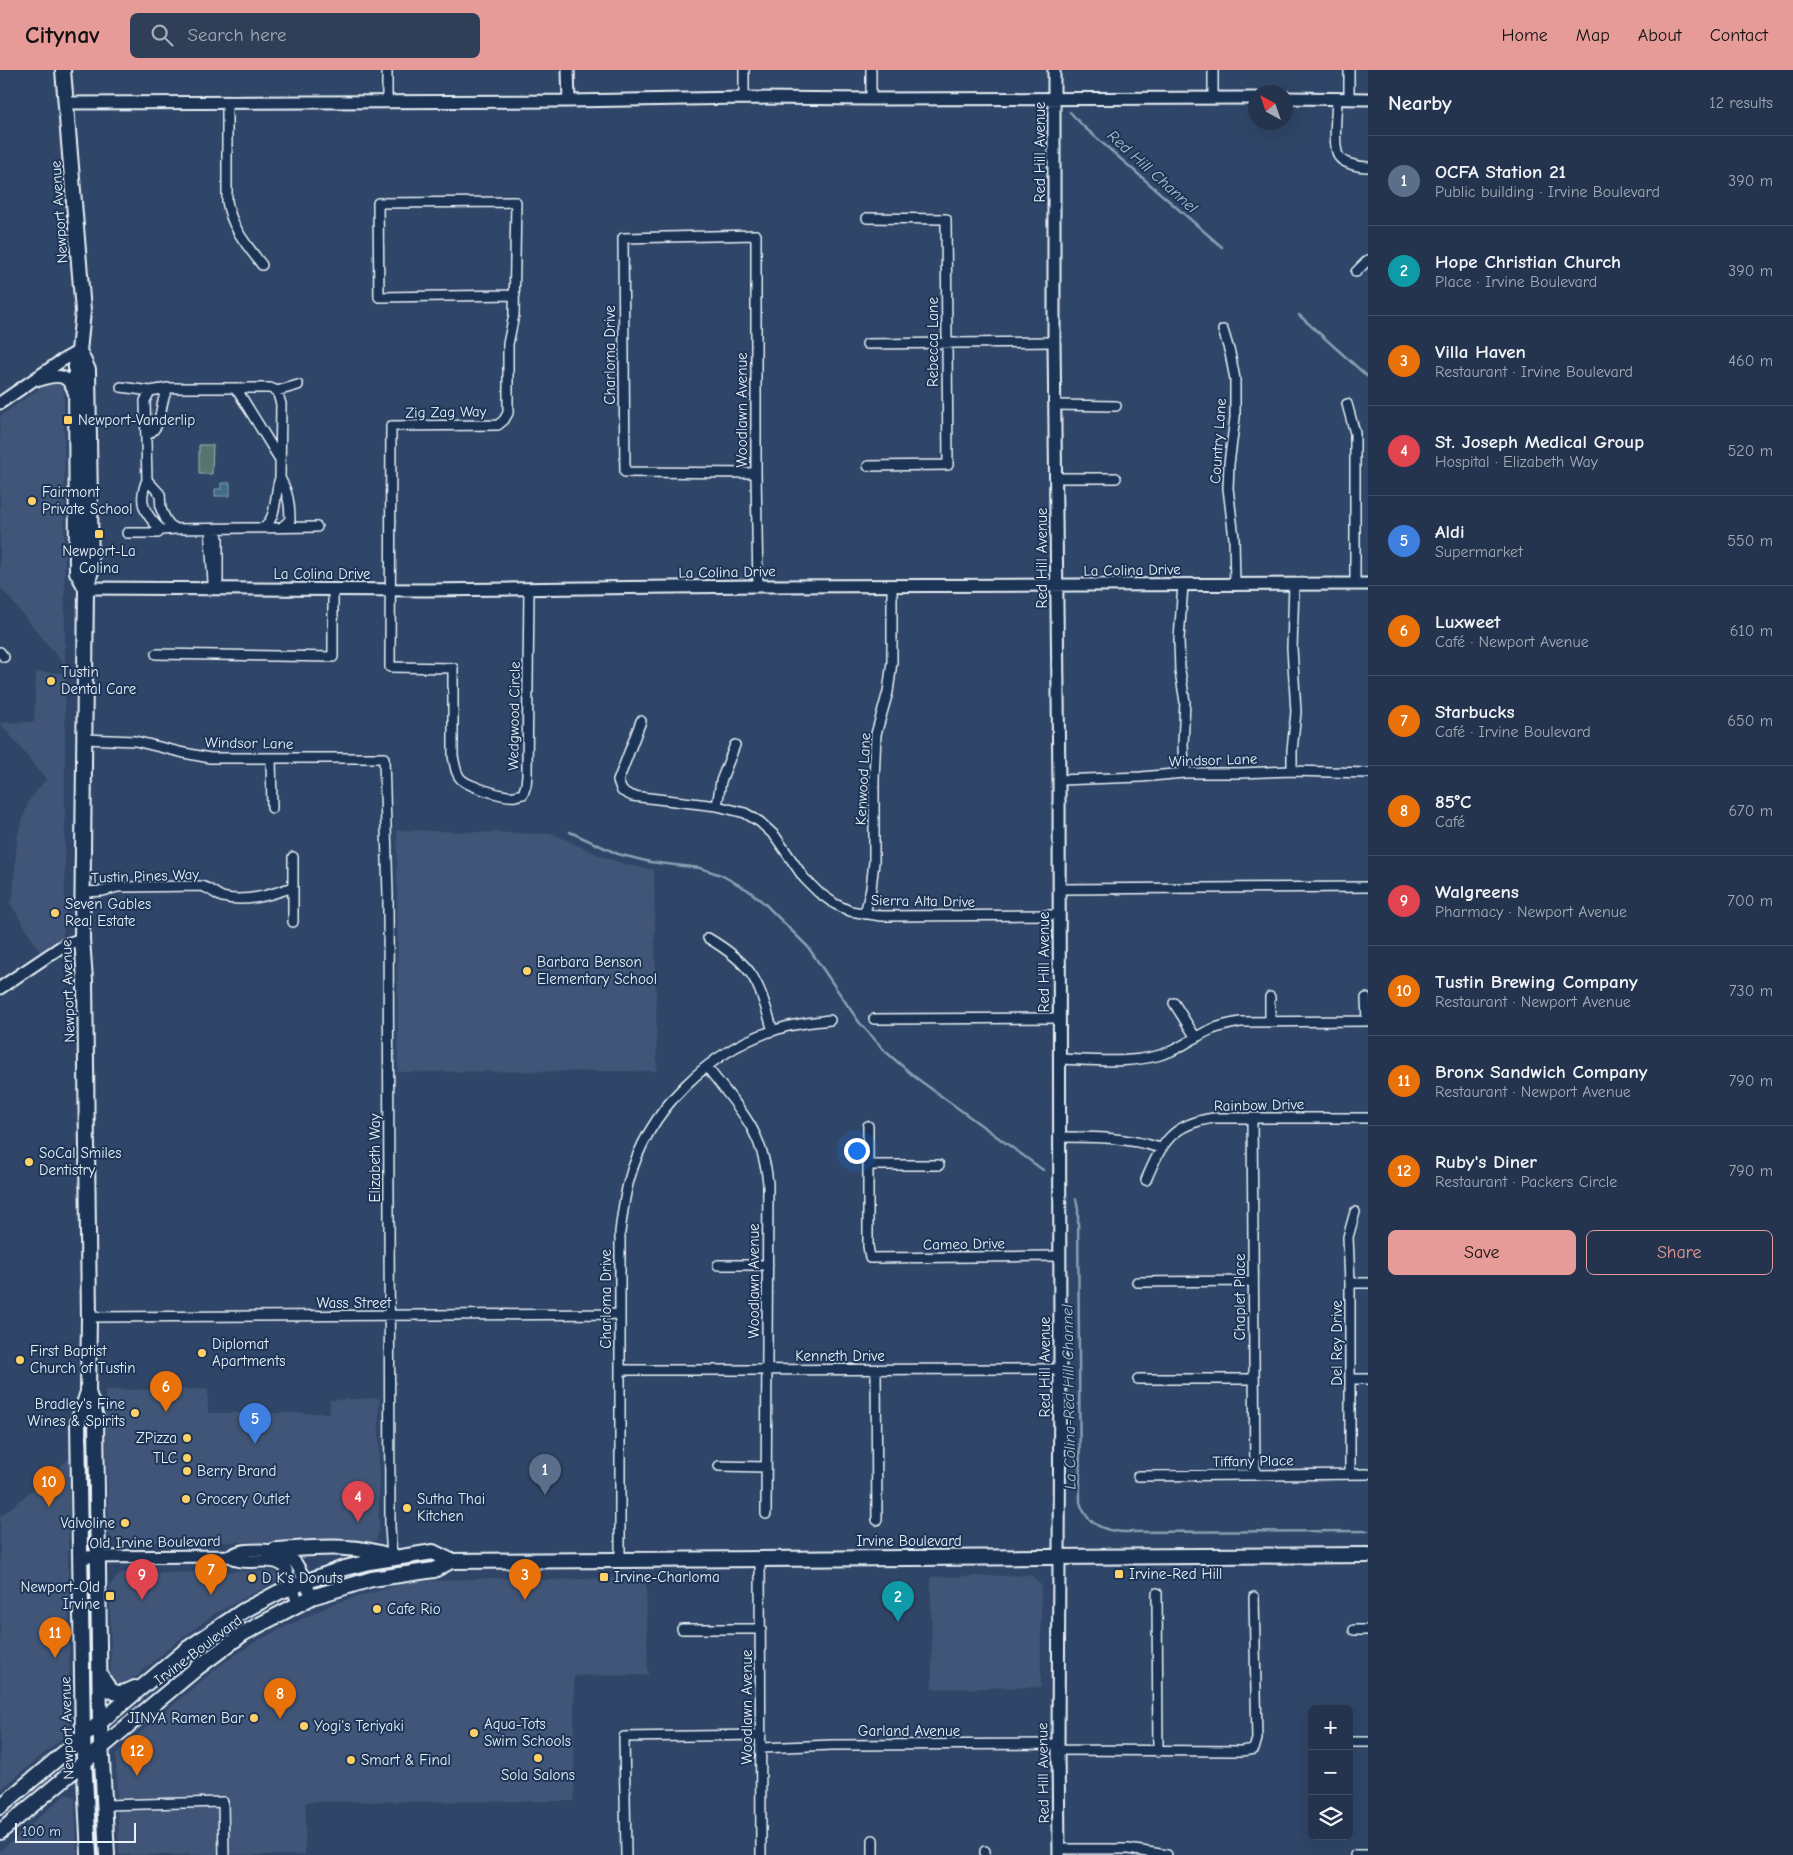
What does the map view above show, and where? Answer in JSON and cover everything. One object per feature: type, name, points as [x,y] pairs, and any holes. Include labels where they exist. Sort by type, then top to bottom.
[{"type":"main road","name":"Newport Avenue","points":[[63,70],[83,311],[80,351],[76,366],[77,572],[86,588]]},
{"type":"main road","name":"Newport Avenue","points":[[80,351],[88,370],[91,571],[86,588],[82,939],[85,988],[89,1317],[88,1392],[78,1422],[83,1737],[89,1855]]},
{"type":"main road","name":"Newport Avenue","points":[[88,1392],[96,1417],[100,1723],[107,1855]]},
{"type":"main road","points":[[274,1550],[358,1549],[375,1551],[392,1558]]},
{"type":"main road","name":"Irvine Boulevard","points":[[0,1807],[147,1682],[215,1628],[243,1611],[299,1584],[341,1569],[392,1558],[433,1552],[451,1560],[1368,1555]]},
{"type":"main road","name":"Irvine Boulevard","points":[[0,1832],[197,1668],[244,1633],[312,1597],[372,1580],[434,1570],[451,1560]]},
{"type":"main road","points":[[99,1672],[106,1686],[117,1694],[124,1694],[147,1682]]},
{"type":"street","points":[[387,70],[387,102]]},
{"type":"street","points":[[568,70],[568,101]]},
{"type":"street","points":[[744,70],[744,98]]},
{"type":"street","points":[[871,70],[871,99]]},
{"type":"street","name":"Red Hill Avenue","points":[[1054,70],[1056,98],[1054,342],[1059,780],[1059,1852]]},
{"type":"street","points":[[1213,97],[1214,70]]},
{"type":"street","points":[[1349,70],[1335,143],[1338,156],[1343,161],[1368,167]]},
{"type":"street","points":[[66,103],[568,101],[744,98],[1248,98]]},
{"type":"street","points":[[1293,98],[1368,99]]},
{"type":"street","points":[[227,102],[227,201],[229,216],[236,230],[262,265]]},
{"type":"street","name":"Zig Zag Way","points":[[390,589],[391,426],[498,425],[508,413],[508,344],[514,315],[515,295],[516,202],[378,203],[379,297],[515,295]]},
{"type":"street","name":"Rebecca Lane","points":[[867,218],[946,219],[948,465],[868,466]]},
{"type":"street","name":"Charloma Drive","points":[[756,235],[623,238],[624,472],[756,473]]},
{"type":"street","name":"Woodlawn Avenue","points":[[756,235],[758,586]]},
{"type":"street","points":[[1356,272],[1368,260]]},
{"type":"street","name":"Country Lane","points":[[1222,330],[1230,354],[1235,379],[1235,418],[1228,488],[1234,538],[1236,585]]},
{"type":"street","points":[[867,344],[1054,342]]},
{"type":"street","points":[[0,403],[61,361],[80,351]]},
{"type":"street","points":[[29,384],[51,376],[62,376],[69,381],[76,398]]},
{"type":"street","points":[[121,387],[150,390],[168,388],[270,388],[277,391],[298,385]]},
{"type":"street","points":[[147,435],[153,432],[159,423],[162,401],[168,388]]},
{"type":"street","points":[[234,388],[280,460]]},
{"type":"street","points":[[150,390],[145,401],[147,480],[144,491],[144,509],[150,519],[162,530]]},
{"type":"street","points":[[265,527],[272,518],[276,488],[280,478],[281,404],[277,391]]},
{"type":"street","points":[[1347,404],[1355,433],[1355,584]]},
{"type":"street","points":[[1055,406],[1116,406]]},
{"type":"street","points":[[280,478],[289,496],[290,510],[290,520],[282,527]]},
{"type":"street","points":[[1056,478],[1116,478]]},
{"type":"street","points":[[147,480],[160,494],[161,509],[166,520],[176,529]]},
{"type":"street","points":[[141,533],[150,519]]},
{"type":"street","points":[[127,533],[158,533],[162,530],[176,529],[318,527]]},
{"type":"street","points":[[215,529],[218,538],[218,583],[216,588]]},
{"type":"street","points":[[1292,771],[1296,712],[1292,648],[1294,584]]},
{"type":"street","name":"La Colina Drive","points":[[86,588],[529,589],[892,585],[1368,584]]},
{"type":"street","name":"Kenwood Lane","points":[[865,914],[874,862],[876,734],[888,692],[892,662],[892,585]]},
{"type":"street","points":[[1183,585],[1179,639],[1180,671],[1185,702],[1184,773]]},
{"type":"street","points":[[156,654],[333,657],[333,589]]},
{"type":"street","name":"Wedgwood Circle","points":[[390,589],[390,667],[453,668],[453,756],[456,770],[462,780],[475,787],[507,796],[523,794],[528,775],[529,589]]},
{"type":"street","name":"Sierra Alta Drive","points":[[641,721],[618,781],[622,791],[632,796],[717,806],[745,812],[760,822],[775,836],[804,878],[818,892],[835,904],[850,911],[881,916],[1059,915]]},
{"type":"street","name":"Windsor Lane","points":[[84,738],[135,741],[184,754],[210,758],[384,758]]},
{"type":"street","points":[[717,806],[721,781],[735,745]]},
{"type":"street","points":[[271,758],[272,808]]},
{"type":"street","name":"Elizabeth Way","points":[[384,758],[388,895],[390,1527],[392,1558]]},
{"type":"street","name":"Windsor Lane","points":[[1059,780],[1141,777],[1184,773],[1292,771],[1368,773]]},
{"type":"street","points":[[293,857],[293,922]]},
{"type":"street","name":"Tustin Pines Way","points":[[84,892],[104,891],[118,887],[202,886],[211,889],[223,897],[245,899],[263,897],[292,887]]},
{"type":"street","points":[[1059,889],[1368,887]]},
{"type":"street","points":[[708,938],[729,950],[749,970],[760,988],[774,1031]]},
{"type":"street","points":[[0,988],[64,945],[82,939]]},
{"type":"street","points":[[1270,997],[1270,1022]]},
{"type":"street","points":[[1059,1059],[1130,1060],[1150,1058],[1170,1052],[1223,1025],[1240,1022],[1367,1021],[1366,998]]},
{"type":"street","points":[[1174,1003],[1196,1038]]},
{"type":"street","points":[[874,1019],[1058,1018]]},
{"type":"street","name":"Charloma Drive","points":[[620,1559],[620,1232],[623,1203],[636,1159],[655,1123],[677,1093],[707,1067],[736,1047],[774,1031],[803,1023],[830,1020]]},
{"type":"street","name":"Woodlawn Avenue","points":[[707,1067],[755,1132],[764,1155],[768,1183],[766,1514]]},
{"type":"street","name":"Chaplet Place","points":[[1252,1118],[1255,1474]]},
{"type":"street","name":"Rainbow Drive","points":[[1146,1180],[1160,1148],[1166,1140],[1178,1130],[1202,1120],[1368,1118]]},
{"type":"street","points":[[868,1126],[868,1165],[939,1165]]},
{"type":"street","points":[[1059,1137],[1113,1138],[1131,1140],[1160,1148]]},
{"type":"street","name":"Cameo Drive","points":[[868,1165],[868,1246],[870,1258],[1060,1256]]},
{"type":"street","name":"Del Rey Drive","points":[[1350,1474],[1351,1379],[1348,1238],[1355,1212]]},
{"type":"street","points":[[718,1265],[768,1265]]},
{"type":"street","points":[[1137,1282],[1253,1281]]},
{"type":"street","points":[[1350,1283],[1368,1283]]},
{"type":"street","name":"Wass Street","points":[[89,1317],[620,1314]]},
{"type":"street","name":"Kenneth Drive","points":[[620,1370],[1060,1369]]},
{"type":"street","points":[[876,1370],[877,1520]]},
{"type":"street","points":[[1138,1379],[1254,1379]]},
{"type":"street","points":[[1351,1379],[1368,1379]]},
{"type":"street","points":[[720,1466],[766,1467]]},
{"type":"street","name":"Tiffany Place","points":[[1138,1476],[1368,1474]]},
{"type":"street","name":"Old Irvine Boulevard","points":[[230,1556],[239,1550],[274,1550],[282,1552],[296,1562],[299,1584],[298,1603]]},
{"type":"street","name":"Old Irvine Boulevard","points":[[80,1558],[230,1556],[240,1561],[275,1562],[282,1564],[312,1597]]},
{"type":"street","name":"Woodlawn Avenue","points":[[760,1558],[761,1855]]},
{"type":"street","points":[[1157,1593],[1158,1752]]},
{"type":"street","name":"Garland Avenue","points":[[761,1748],[832,1745],[1058,1747],[1158,1752],[1242,1751],[1254,1749],[1256,1739],[1254,1597]]},
{"type":"street","points":[[682,1629],[761,1629]]},
{"type":"street","points":[[1354,1630],[1368,1630]]},
{"type":"street","points":[[626,1855],[624,1737],[761,1734]]},
{"type":"street","points":[[1353,1742],[1368,1742]]},
{"type":"street","points":[[104,1805],[222,1802],[224,1855]]},
{"type":"street","points":[[873,1840],[874,1855]]},
{"type":"street","points":[[1059,1852],[1128,1849],[1167,1855]]},
{"type":"street","points":[[1355,1855],[1368,1855]]},
{"type":"shaded area","name":"Fairmont Private School","points":[[53,382],[61,385],[64,392],[65,665],[0,587],[0,416],[48,383]]},
{"type":"shaded area","points":[[221,483],[230,483],[230,496],[215,496],[215,489],[221,489]]},
{"type":"shaded area","points":[[36,672],[65,673],[65,924],[62,937],[40,952],[9,901],[13,899],[17,837],[28,802],[46,779],[0,723],[34,722]]},
{"type":"shaded area","name":"Barbara Benson Elementary School","points":[[397,830],[554,834],[601,856],[628,865],[654,870],[657,1071],[398,1072]]},
{"type":"shaded area","points":[[208,1389],[208,1413],[329,1413],[330,1400],[379,1398],[379,1531],[376,1540],[372,1542],[117,1542],[109,1535],[105,1390]]},
{"type":"shaded area","points":[[70,1458],[68,1565],[69,1731],[0,1790],[0,1517]]},
{"type":"shaded area","points":[[268,1571],[276,1573],[280,1576],[280,1579],[216,1613],[175,1643],[124,1687],[111,1683],[110,1585],[121,1573]]},
{"type":"shaded area","points":[[1031,1575],[1041,1585],[1041,1687],[932,1689],[931,1577]]},
{"type":"shaded area","points":[[646,1577],[648,1675],[574,1676],[574,1801],[306,1802],[305,1855],[119,1855],[116,1756],[122,1748],[219,1666],[258,1640],[333,1604],[408,1582],[493,1578],[550,1580]]},
{"type":"shaded area","points":[[66,1794],[75,1797],[77,1855],[0,1855],[0,1851]]},
{"type":"green space","points":[[199,445],[213,445],[212,474],[199,474]]},
{"type":"waterway","name":"Red Hill Channel","points":[[1070,112],[1084,127],[1222,247]]},
{"type":"waterway","name":"Red Hill Channel","points":[[1299,315],[1368,377]]},
{"type":"waterway","name":"La Colina-Red Hill Channel","points":[[570,832],[618,854],[650,862],[700,868],[721,875],[748,890],[764,903],[808,947],[859,1022],[886,1052],[915,1077],[1043,1170]]},
{"type":"waterway","name":"La Colina-Red Hill Channel","points":[[1076,1199],[1078,1209],[1080,1502],[1086,1516],[1102,1528],[1124,1532],[1368,1531]]},
{"type":"place","name":"Newport-Vanderlip","points":[[68,420]]},
{"type":"place","name":"Fairmont Private School","points":[[32,501]]},
{"type":"place","name":"Newport-La Colina","points":[[99,534]]},
{"type":"place","name":"Tustin Dental Care","points":[[51,681]]},
{"type":"place","name":"Seven Gables Real Estate","points":[[55,913]]},
{"type":"place","name":"Barbara Benson Elementary School","points":[[527,971]]},
{"type":"place","name":"SoCal Smiles Dentistry","points":[[29,1162]]},
{"type":"place","name":"Diplomat Apartments","points":[[202,1353]]},
{"type":"place","name":"First Baptist Church of Tustin","points":[[20,1360]]},
{"type":"place","name":"Luxweet","points":[[166,1412]]},
{"type":"place","name":"Bradley's Fine Wines & Spirits","points":[[135,1413]]},
{"type":"place","name":"ZPizza","points":[[187,1438]]},
{"type":"place","name":"Aldi","points":[[255,1444]]},
{"type":"place","name":"TLC","points":[[187,1458]]},
{"type":"place","name":"Berry Brand","points":[[187,1471]]},
{"type":"place","name":"OCFA Station 21","points":[[545,1495]]},
{"type":"place","name":"Grocery Outlet","points":[[186,1499]]},
{"type":"place","name":"Tustin Brewing Company","points":[[49,1507]]},
{"type":"place","name":"Sutha Thai Kitchen","points":[[407,1508]]},
{"type":"place","name":"St. Joseph Medical Group","points":[[358,1522]]},
{"type":"place","name":"Valvoline","points":[[125,1523]]},
{"type":"place","name":"Irvine-Red Hill","points":[[1119,1574]]},
{"type":"place","name":"Irvine-Charloma","points":[[604,1577]]},
{"type":"place","name":"D K's Donuts","points":[[252,1578]]},
{"type":"place","name":"Starbucks","points":[[211,1595]]},
{"type":"place","name":"Newport-Old Irvine","points":[[110,1596]]},
{"type":"place","name":"Walgreens","points":[[142,1600]]},
{"type":"place","name":"Villa Haven","points":[[525,1600]]},
{"type":"place","name":"Cafe Rio","points":[[377,1609]]},
{"type":"place","name":"Hope Christian Church","points":[[898,1622]]},
{"type":"place","name":"Bronx Sandwich Company","points":[[55,1658]]},
{"type":"place","name":"JINYA Ramen Bar","points":[[254,1718]]},
{"type":"place","name":"85°C","points":[[280,1719]]},
{"type":"place","name":"Yogi's Teriyaki","points":[[304,1726]]},
{"type":"place","name":"Aqua-Tots Swim Schools","points":[[474,1733]]},
{"type":"place","name":"Sola Salons","points":[[538,1758]]},
{"type":"place","name":"Smart & Final","points":[[351,1760]]},
{"type":"place","name":"Ruby's Diner","points":[[137,1776]]}]
